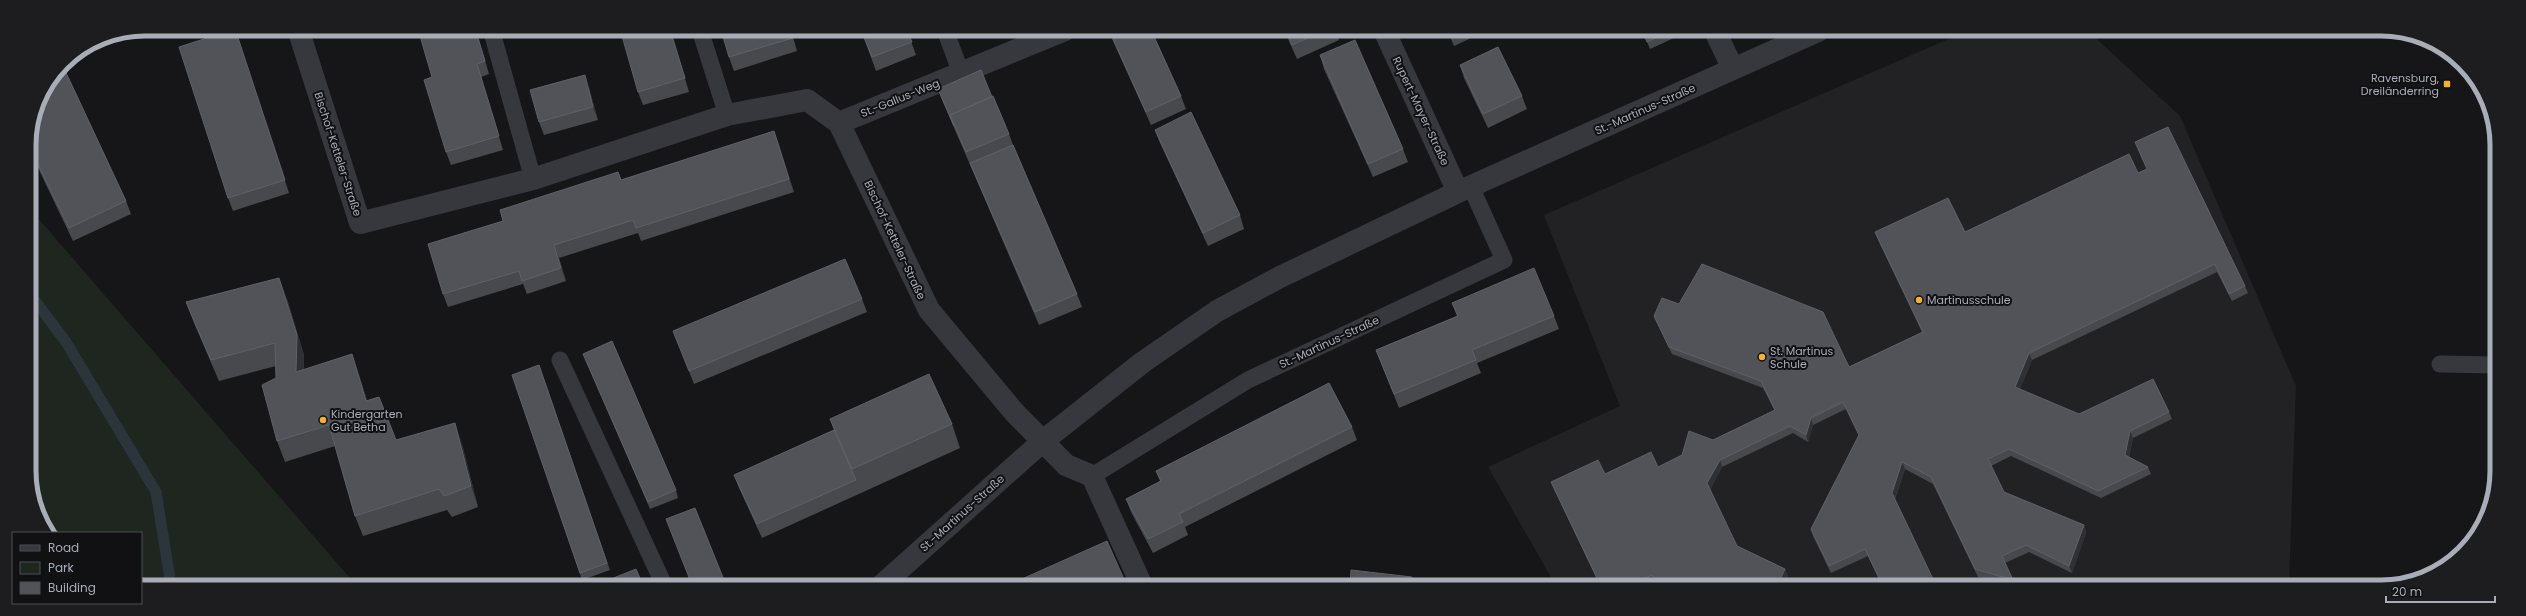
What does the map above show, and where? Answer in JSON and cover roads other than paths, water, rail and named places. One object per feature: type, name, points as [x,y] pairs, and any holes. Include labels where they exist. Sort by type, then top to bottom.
[{"type":"street","name":"Bischof-Ketteler-Straße","points":[[300,36],[360,223],[533,179],[727,115],[807,100],[840,123],[928,310],[1014,412],[1043,441]]},
{"type":"street","name":"St.-Gallus-Weg","points":[[840,123],[1050,36]]},
{"type":"street","name":"Rupert-Mayer-Straße","points":[[1387,36],[1465,189]]},
{"type":"street","points":[[1718,36],[1733,69]]},
{"type":"street","name":"St.-Martinus-Straße","points":[[889,580],[1043,441],[1143,362],[1217,311],[1280,277],[1465,189],[1807,36]]},
{"type":"street","points":[[1043,441],[1066,464],[1092,476],[1139,580]]},
{"type":"lane","points":[[493,36],[533,179]]},
{"type":"lane","points":[[702,36],[727,115]]},
{"type":"lane","points":[[947,36],[961,73]]},
{"type":"lane","name":"St.-Martinus-Straße","points":[[1092,476],[1248,380],[1504,260],[1465,189]]},
{"type":"lane","points":[[560,360],[662,580]]},
{"type":"lane","points":[[2440,364],[2490,365]]},
{"type":"waterway","points":[[36,302],[66,342],[156,492],[170,580]]},
{"type":"place","name":"Ravensburg, Dreiländerring","points":[[2447,84]]},
{"type":"place","name":"Martinusschule","points":[[1919,300]]},
{"type":"place","name":"St. Martinus Schule","points":[[1762,357]]},
{"type":"place","name":"Kindergarten Gut Betha","points":[[323,420]]}]
